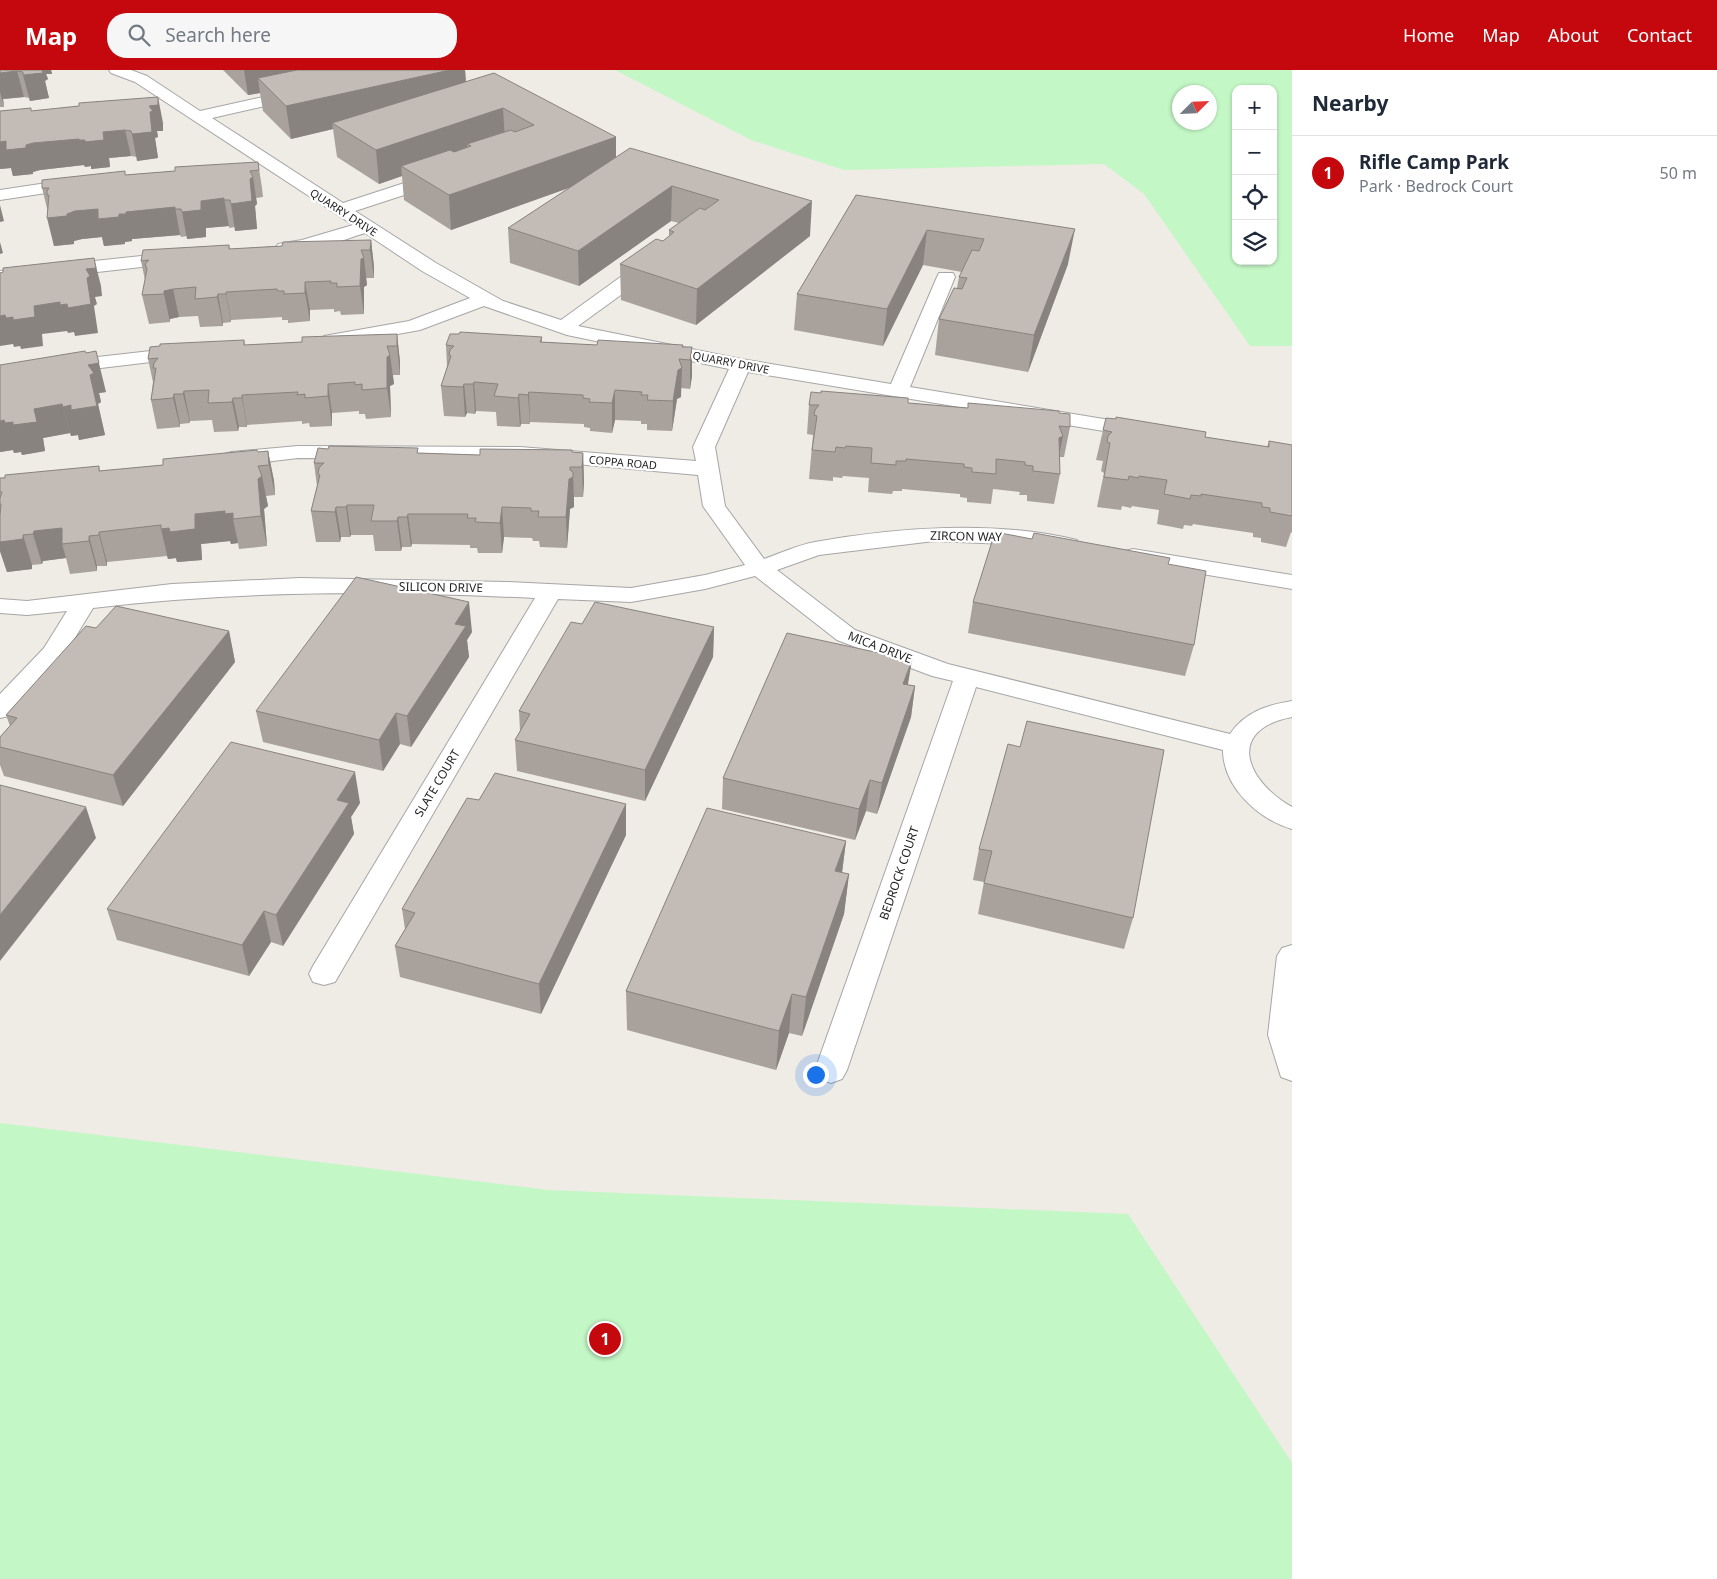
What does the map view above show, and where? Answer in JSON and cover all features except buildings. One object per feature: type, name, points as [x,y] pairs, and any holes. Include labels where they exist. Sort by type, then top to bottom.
[{"type":"street","name":"QUARRY DRIVE","points":[[117,70],[141,79],[429,267],[496,305],[564,328],[741,365],[1156,433]]},
{"type":"street","points":[[198,116],[311,92]]},
{"type":"street","points":[[148,101],[168,96]]},
{"type":"street","points":[[239,165],[265,160]]},
{"type":"street","points":[[340,210],[450,175]]},
{"type":"street","points":[[0,195],[96,182]]},
{"type":"street","points":[[267,249],[304,246],[367,227]]},
{"type":"street","points":[[564,328],[668,251]]},
{"type":"street","points":[[0,276],[200,256]]},
{"type":"street","points":[[898,391],[946,277]]},
{"type":"street","points":[[316,341],[343,339],[412,326],[486,299]]},
{"type":"street","points":[[0,374],[88,362],[203,351]]},
{"type":"street","name":"MICA DRIVE","points":[[741,365],[704,447],[714,506],[760,568],[846,635],[941,670],[1239,745]]},
{"type":"street","name":"COPPA ROAD","points":[[212,461],[298,452],[520,453],[708,469]]},
{"type":"street","name":"ZIRCON WAY","points":[[760,568],[815,549],[934,534],[1031,538],[1292,582]]},
{"type":"street","name":"SILICON DRIVE","points":[[0,606],[27,608],[172,591],[300,585],[551,591],[631,595],[705,582],[760,568]]},
{"type":"street","name":"SLATE COURT","points":[[324,974],[551,591]]},
{"type":"street","points":[[0,710],[53,653],[85,601]]},
{"type":"street","name":"BEDROCK COURT","points":[[831,1070],[968,677]]},
{"type":"street","points":[[1292,709],[1281,710],[1258,719],[1242,734],[1236,752],[1240,773],[1254,793],[1276,811],[1292,819]]},
{"type":"street","points":[[1292,956],[1283,1035],[1292,1068]]},
{"type":"green space","points":[[615,70],[1292,70],[1292,346],[1250,346],[1144,194],[1104,164],[844,170],[751,140]]},
{"type":"green space","points":[[0,1123],[549,1190],[1128,1214],[1292,1463],[1292,1579],[0,1579]]},
{"type":"place","name":"Rifle Camp Park","points":[[605,1339]]}]
